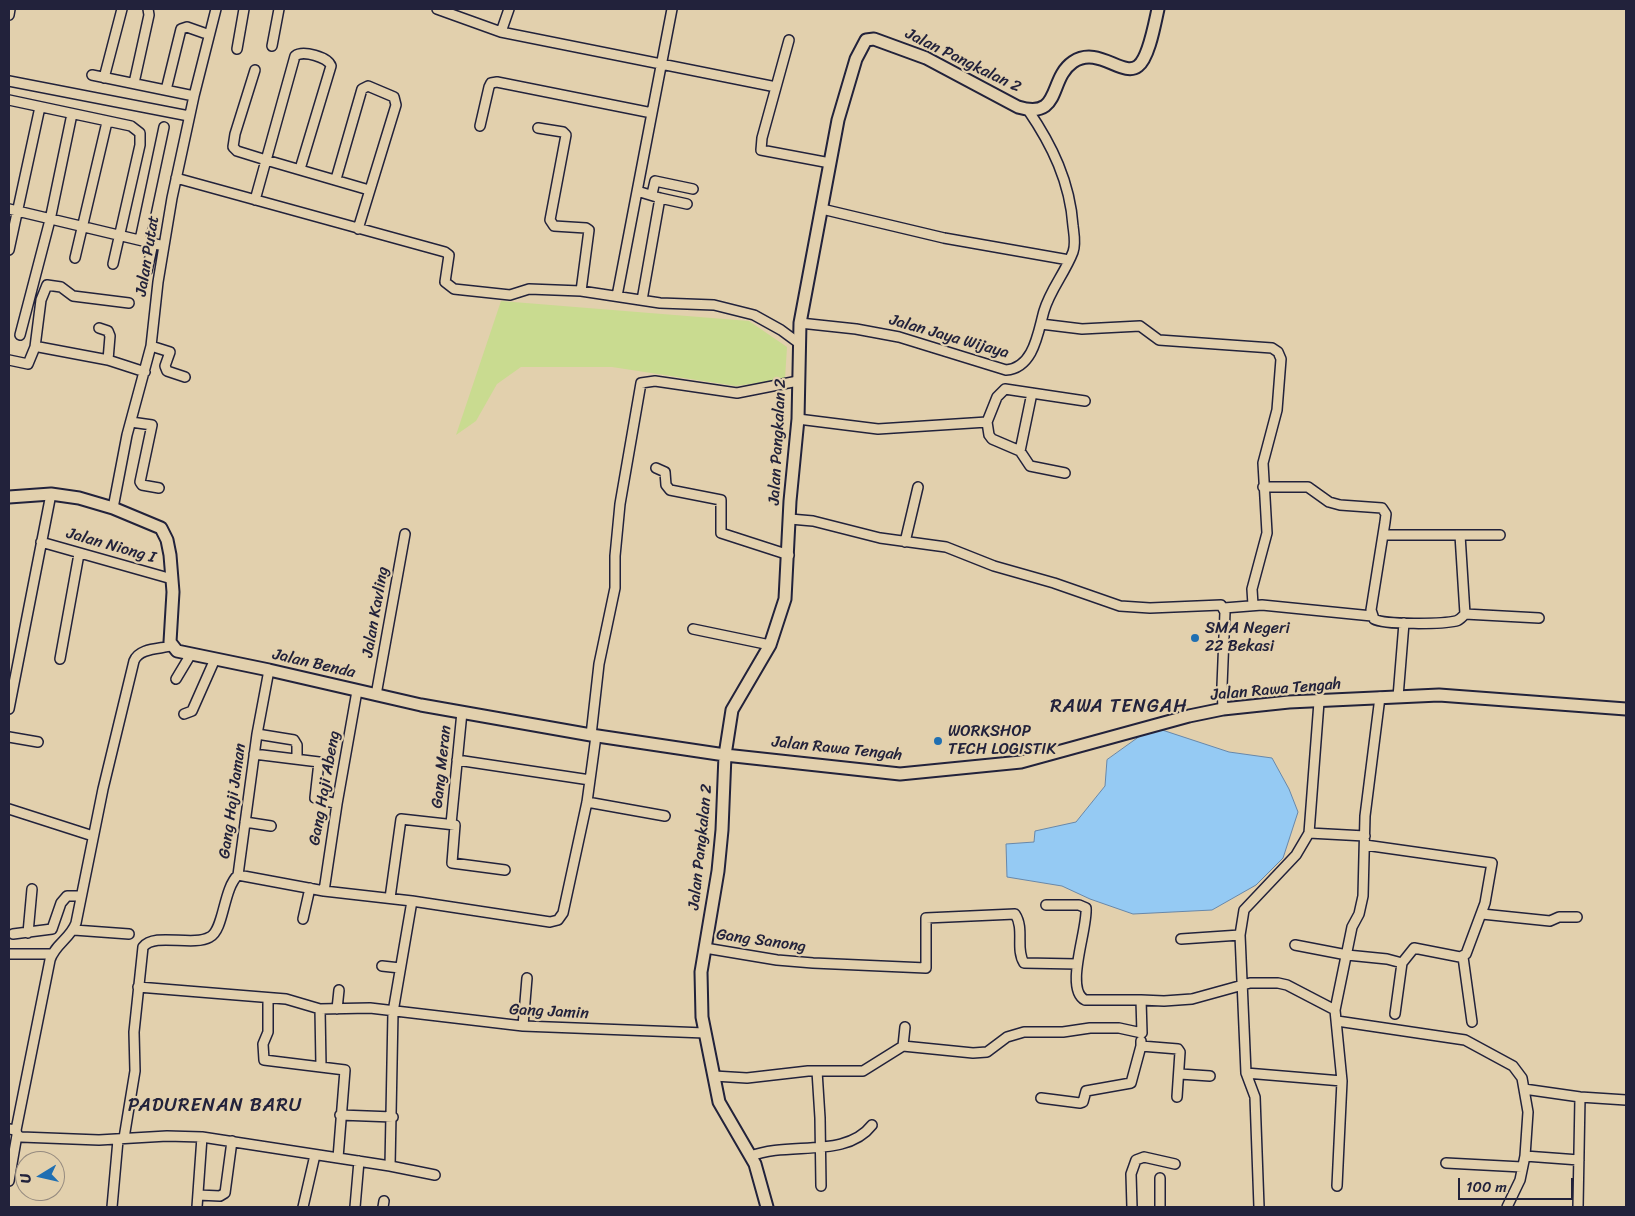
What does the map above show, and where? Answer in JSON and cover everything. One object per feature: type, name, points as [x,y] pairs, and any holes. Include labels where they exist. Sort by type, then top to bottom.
[{"type":"street","points":[[9,14],[10,9]]},
{"type":"street","points":[[104,78],[122,9]]},
{"type":"street","points":[[134,84],[149,14],[148,9]]},
{"type":"street","name":"Jalan Putat","points":[[113,508],[131,422],[151,346],[164,246],[176,178],[189,116],[216,9]]},
{"type":"street","points":[[236,49],[244,9]]},
{"type":"street","points":[[272,46],[279,9]]},
{"type":"street","points":[[437,9],[501,32],[776,87]]},
{"type":"street","points":[[501,32],[509,9]]},
{"type":"street","points":[[617,296],[672,9]]},
{"type":"street","name":"Jalan Pangkalan 2","points":[[766,1207],[759,1173],[719,1102],[705,1033],[701,996],[702,972],[714,903],[722,830],[726,755],[732,710],[770,645],[785,600],[798,419],[800,323],[838,120],[852,70],[866,40],[874,39],[911,51],[1005,101],[1028,110],[1039,110],[1047,105],[1068,67],[1081,58],[1093,56],[1125,68],[1134,69],[1139,66],[1149,43],[1156,9]]},
{"type":"street","points":[[166,90],[181,30],[187,26],[204,33]]},
{"type":"street","points":[[789,40],[762,138],[761,150],[830,163]]},
{"type":"street","points":[[255,200],[295,56],[300,53],[325,59],[331,66],[300,170]]},
{"type":"street","points":[[255,70],[235,134],[233,147],[238,151],[266,160],[369,190]]},
{"type":"street","points":[[92,75],[194,96]]},
{"type":"street","points":[[9,81],[189,116]]},
{"type":"street","points":[[480,126],[489,87],[491,83],[497,82],[652,113]]},
{"type":"street","points":[[336,179],[362,89],[368,86],[394,97],[396,101],[358,229]]},
{"type":"street","points":[[9,100],[137,129],[140,138],[113,264]]},
{"type":"street","points":[[9,250],[13,210],[40,107]]},
{"type":"street","name":"Jalan Jaya Wijaya","points":[[800,323],[899,336],[1006,370],[1017,368],[1030,355],[1051,293],[1069,260],[1074,246],[1072,206],[1051,146],[1028,110]]},
{"type":"street","points":[[20,335],[50,220],[72,114]]},
{"type":"street","points":[[76,258],[107,122]]},
{"type":"street","points":[[140,240],[164,127]]},
{"type":"street","points":[[538,128],[563,132],[566,135],[550,220],[554,226],[586,228],[589,230],[581,291]]},
{"type":"street","points":[[176,178],[445,252],[449,255],[445,282],[454,288],[510,295],[529,289],[581,291],[672,304],[714,305],[762,319],[800,344]]},
{"type":"street","points":[[642,300],[656,196],[655,181],[693,188]]},
{"type":"street","points":[[637,191],[687,204]]},
{"type":"street","points":[[822,209],[944,238],[1069,260]]},
{"type":"street","points":[[13,210],[164,246]]},
{"type":"street","points":[[147,271],[153,243]]},
{"type":"street","points":[[9,360],[28,364],[35,347],[41,300],[46,285],[61,287],[73,296],[129,303]]},
{"type":"street","points":[[1041,324],[1082,329],[1140,326],[1159,340],[1276,350],[1280,359],[1278,410],[1263,463],[1267,533],[1252,589],[1253,605]]},
{"type":"street","points":[[99,328],[108,331],[110,336],[108,360]]},
{"type":"street","points":[[151,346],[170,352],[165,366],[167,371],[185,377]]},
{"type":"street","points":[[35,347],[62,350],[108,360],[145,372]]},
{"type":"street","points":[[238,875],[324,891],[412,901],[550,922],[558,920],[563,914],[587,802],[599,664],[615,588],[615,556],[620,504],[641,383],[655,381],[737,393],[798,381]]},
{"type":"street","points":[[1065,473],[1030,466],[1020,451],[992,439],[987,422],[1001,392],[1005,389],[1085,402]]},
{"type":"street","points":[[1020,451],[1032,393]]},
{"type":"street","points":[[798,419],[878,429],[987,422]]},
{"type":"street","points":[[131,422],[152,425],[140,482],[142,485],[159,488]]},
{"type":"street","points":[[656,468],[665,472],[666,485],[670,490],[721,500],[721,533],[788,555]]},
{"type":"street","points":[[905,542],[918,486]]},
{"type":"street","points":[[1263,487],[1308,487],[1320,497],[1334,504],[1382,508],[1386,514],[1372,616]]},
{"type":"street","points":[[9,709],[51,494]]},
{"type":"street","points":[[9,497],[51,494],[79,498],[113,508],[161,528],[168,547],[172,579],[171,646],[142,652],[136,656],[116,731],[74,930],[52,954],[44,984],[14,1131],[9,1181]]},
{"type":"street","points":[[790,519],[813,521],[880,538],[946,547],[994,566],[1054,583],[1120,606],[1150,608],[1217,604],[1224,608],[1253,605],[1372,616],[1379,622],[1404,623],[1458,621],[1465,614],[1539,618]]},
{"type":"street","name":"Jalan Kavling","points":[[376,695],[405,534]]},
{"type":"street","points":[[1384,535],[1500,536]]},
{"type":"street","points":[[1460,535],[1465,614]]},
{"type":"street","name":"Jalan Niong I","points":[[41,542],[172,579]]},
{"type":"street","points":[[60,659],[79,554]]},
{"type":"street","points":[[1223,709],[1224,608]]},
{"type":"street","points":[[1398,697],[1404,623]]},
{"type":"street","points":[[693,629],[770,645]]},
{"type":"street","name":"Jalan Benda","points":[[171,646],[176,651],[462,712],[594,736],[726,755]]},
{"type":"street","points":[[176,679],[191,654]]},
{"type":"street","points":[[184,714],[192,711],[215,659]]},
{"type":"street","name":"Gang Haji Jaman","points":[[112,1207],[121,1139],[135,1071],[134,1041],[143,946],[146,943],[196,941],[212,937],[217,930],[227,893],[238,875],[257,734],[269,670]]},
{"type":"street","name":"Gang Haji Abeng","points":[[324,891],[336,804],[358,691]]},
{"type":"street","name":"Jalan Rawa Tengah","points":[[726,755],[844,766],[885,773],[914,774],[1021,762],[1177,719],[1223,709],[1380,697],[1466,696],[1626,709]]},
{"type":"street","points":[[1336,1186],[1342,1081],[1337,1021],[1334,1010],[1352,927],[1359,914],[1363,896],[1370,765],[1380,697]]},
{"type":"street","points":[[1259,1207],[1255,1097],[1246,1072],[1240,935],[1244,910],[1296,855],[1309,833],[1319,702]]},
{"type":"street","name":"Gang Meran","points":[[462,712],[451,824],[456,826],[452,863],[505,870]]},
{"type":"street","points":[[257,734],[294,740],[298,745],[296,759]]},
{"type":"street","points":[[9,737],[38,742]]},
{"type":"street","points":[[254,754],[319,762],[314,798],[336,804]]},
{"type":"street","points":[[457,760],[590,780]]},
{"type":"street","points":[[587,802],[665,816]]},
{"type":"street","points":[[9,809],[93,836]]},
{"type":"street","points":[[390,898],[400,820],[451,824]]},
{"type":"street","points":[[245,822],[271,826]]},
{"type":"street","points":[[1309,833],[1492,863],[1482,914],[1463,957],[1472,1022]]},
{"type":"street","points":[[303,919],[310,888]]},
{"type":"street","points":[[28,933],[32,889]]},
{"type":"street","points":[[13,934],[52,929],[61,902],[68,896],[80,896]]},
{"type":"street","points":[[390,1166],[393,1117],[393,1012],[412,901]]},
{"type":"street","points":[[1046,905],[1078,905],[1086,908],[1077,964],[1076,993],[1079,998],[1085,1000],[1164,1001],[1192,999],[1243,984],[1287,985],[1334,1010]]},
{"type":"street","name":"Gang Sanong","points":[[705,948],[777,960],[926,968],[926,918],[1015,914],[1021,930],[1021,954],[1024,963],[1077,964]]},
{"type":"street","points":[[1482,914],[1550,921],[1561,917],[1577,917]]},
{"type":"street","points":[[74,930],[130,934]]},
{"type":"street","points":[[1181,939],[1240,935]]},
{"type":"street","points":[[1295,945],[1402,963]]},
{"type":"street","points":[[1395,1014],[1402,963],[1414,948],[1463,957]]},
{"type":"street","points":[[9,954],[52,954]]},
{"type":"street","points":[[382,966],[400,968]]},
{"type":"street","points":[[523,1026],[527,978]]},
{"type":"street","name":"Gang Jamin","points":[[138,987],[286,999],[320,1009],[370,1008],[523,1026],[705,1033]]},
{"type":"street","points":[[337,1009],[338,990]]},
{"type":"street","points":[[268,998],[268,1032],[263,1040],[263,1059],[345,1070],[338,1158]]},
{"type":"street","points":[[1041,1098],[1080,1103],[1083,1102],[1086,1091],[1131,1083],[1141,1046],[1141,1000]]},
{"type":"street","points":[[320,1009],[320,1066]]},
{"type":"street","points":[[1337,1021],[1465,1040],[1513,1066],[1522,1078],[1528,1112],[1525,1156],[1520,1180],[1507,1207]]},
{"type":"street","points":[[903,1046],[905,1027]]},
{"type":"street","points":[[714,1076],[747,1078],[817,1071],[863,1071],[903,1046],[973,1053],[987,1052],[1007,1037],[1024,1032],[1063,1032],[1090,1028],[1119,1028],[1142,1033]]},
{"type":"street","points":[[1141,1046],[1178,1049],[1181,1057],[1177,1097]]},
{"type":"street","points":[[817,1071],[821,1186]]},
{"type":"street","points":[[1246,1072],[1342,1081]]},
{"type":"street","points":[[1180,1074],[1210,1076]]},
{"type":"street","points":[[1524,1089],[1580,1097],[1626,1100]]},
{"type":"street","points":[[1578,1207],[1580,1097]]},
{"type":"street","points":[[340,1114],[393,1117]]},
{"type":"street","points":[[751,1156],[761,1152],[790,1148],[821,1147],[854,1141],[864,1135],[872,1125]]},
{"type":"street","points":[[14,1131],[61,1139],[202,1137],[435,1174]]},
{"type":"street","points":[[197,1207],[202,1137]]},
{"type":"street","points":[[198,1195],[220,1196],[225,1193],[232,1141]]},
{"type":"street","points":[[303,1207],[315,1155]]},
{"type":"street","points":[[1525,1156],[1579,1160]]},
{"type":"street","points":[[1132,1207],[1131,1174],[1136,1160],[1144,1157],[1175,1164]]},
{"type":"street","points":[[355,1207],[360,1161]]},
{"type":"street","points":[[1446,1163],[1522,1167]]},
{"type":"street","points":[[1160,1178],[1160,1207]]},
{"type":"green space","points":[[501,301],[749,321],[787,347],[785,379],[736,386],[612,367],[521,367],[497,384],[476,421],[456,435]]},
{"type":"water","points":[[1153,727],[1229,752],[1272,758],[1289,789],[1298,812],[1283,858],[1256,885],[1212,910],[1133,914],[1090,899],[1062,886],[1007,877],[1006,844],[1034,842],[1035,831],[1076,822],[1105,786],[1107,760]]},
{"type":"place","name":"SMA Negeri 22 Bekasi","points":[[1195,638]]},
{"type":"place","name":"WORKSHOP TECH LOGISTIK","points":[[938,741]]},
{"type":"district","name":"RAWA TENGAH","points":[[1119,707]]},
{"type":"district","name":"PADURENAN BARU","points":[[215,1106]]}]
